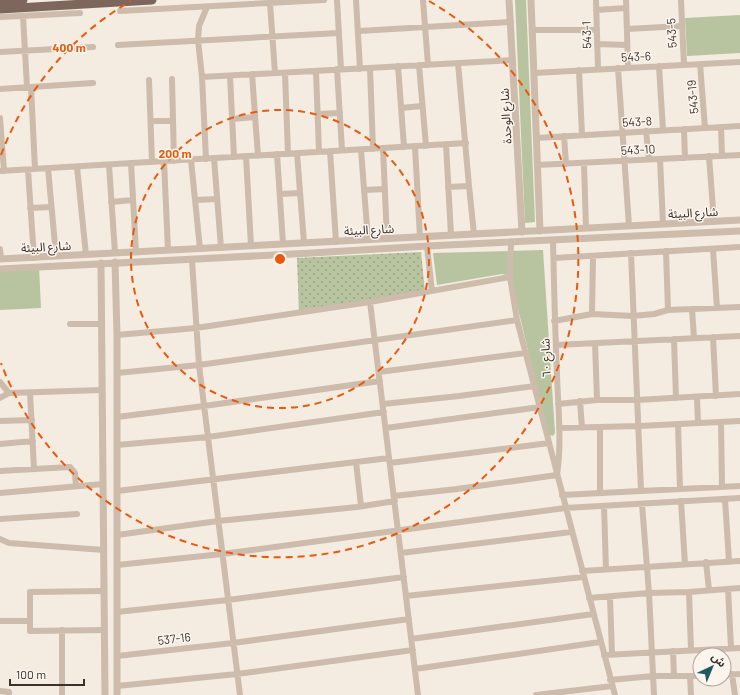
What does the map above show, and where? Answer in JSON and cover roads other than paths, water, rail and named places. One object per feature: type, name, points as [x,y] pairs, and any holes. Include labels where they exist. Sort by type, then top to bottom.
[{"type":"main road","points":[[0,1],[23,0]]},
{"type":"main road","points":[[0,9],[152,0]]},
{"type":"street","points":[[183,0],[184,7]]},
{"type":"street","points":[[120,11],[324,0]]},
{"type":"street","points":[[337,0],[342,150]]},
{"type":"street","points":[[356,0],[360,69]]},
{"type":"street","points":[[424,0],[428,65]]},
{"type":"street","name":"شارع الوحدة","points":[[509,0],[522,232]]},
{"type":"street","points":[[531,0],[540,231]]},
{"type":"street","name":"543-1","points":[[596,0],[598,70]]},
{"type":"street","points":[[626,0],[628,68]]},
{"type":"street","name":"543-5","points":[[681,0],[684,65]]},
{"type":"street","points":[[270,3],[275,73]]},
{"type":"street","points":[[206,6],[199,26],[198,40],[202,77],[206,159]]},
{"type":"street","points":[[596,10],[626,8]]},
{"type":"street","points":[[0,17],[80,12]]},
{"type":"street","points":[[23,16],[36,169]]},
{"type":"street","points":[[358,31],[511,22]]},
{"type":"street","points":[[627,29],[682,26]]},
{"type":"street","points":[[532,30],[597,30]]},
{"type":"street","points":[[118,44],[339,33]]},
{"type":"street","points":[[597,44],[627,45]]},
{"type":"street","points":[[0,52],[93,46]]},
{"type":"street","points":[[202,77],[513,60]]},
{"type":"street","name":"543-6","points":[[534,73],[740,62]]},
{"type":"street","points":[[458,63],[474,234]]},
{"type":"street","name":"543-19","points":[[700,64],[705,128]]},
{"type":"street","points":[[419,65],[426,146]]},
{"type":"street","points":[[398,66],[404,147]]},
{"type":"street","points":[[659,66],[663,130]]},
{"type":"street","points":[[370,68],[374,149]]},
{"type":"street","points":[[618,68],[629,226]]},
{"type":"street","points":[[579,70],[582,135]]},
{"type":"street","points":[[316,71],[319,152]]},
{"type":"street","points":[[284,73],[288,154]]},
{"type":"street","points":[[252,74],[258,156]]},
{"type":"street","points":[[230,76],[234,157]]},
{"type":"street","points":[[172,79],[174,161]]},
{"type":"street","points":[[149,80],[152,162]]},
{"type":"street","points":[[0,89],[93,83]]},
{"type":"street","points":[[401,108],[422,106]]},
{"type":"street","points":[[318,114],[340,113]]},
{"type":"street","points":[[232,119],[255,117]]},
{"type":"street","points":[[0,118],[2,171],[466,143]]},
{"type":"street","points":[[150,122],[173,121]]},
{"type":"street","name":"543-8","points":[[536,138],[740,126]]},
{"type":"street","points":[[721,127],[722,156]]},
{"type":"street","points":[[684,129],[685,158]]},
{"type":"street","points":[[646,131],[649,159]]},
{"type":"street","points":[[564,136],[566,164]]},
{"type":"street","points":[[446,144],[451,235]]},
{"type":"street","points":[[415,146],[420,237]]},
{"type":"street","points":[[383,148],[387,239]]},
{"type":"street","points":[[361,150],[368,240]]},
{"type":"street","points":[[330,152],[336,242]]},
{"type":"street","points":[[297,153],[300,193],[308,243],[312,253]]},
{"type":"street","points":[[277,154],[283,244]]},
{"type":"street","name":"543-10","points":[[537,165],[740,155]]},
{"type":"street","points":[[246,156],[251,246]]},
{"type":"street","points":[[709,156],[714,222]]},
{"type":"street","points":[[214,158],[221,248]]},
{"type":"street","points":[[660,159],[663,224]]},
{"type":"street","points":[[192,160],[200,249]]},
{"type":"street","points":[[164,161],[168,250]]},
{"type":"street","points":[[131,163],[136,252]]},
{"type":"street","points":[[584,163],[586,228]]},
{"type":"street","points":[[109,165],[115,253]]},
{"type":"street","points":[[77,166],[86,255]]},
{"type":"street","points":[[48,168],[56,256]]},
{"type":"street","points":[[28,170],[34,258]]},
{"type":"street","points":[[448,187],[469,186]]},
{"type":"street","points":[[364,190],[385,188]]},
{"type":"street","points":[[280,194],[300,193]]},
{"type":"street","points":[[195,200],[217,199]]},
{"type":"street","points":[[111,202],[133,200]]},
{"type":"street","points":[[30,208],[51,208]]},
{"type":"street","name":"شارع البيئة","points":[[0,259],[740,220]]},
{"type":"street","points":[[610,227],[611,238]]},
{"type":"street","name":"شارع البيئة","points":[[0,269],[740,231]]},
{"type":"street","name":"شارع ٦٠","points":[[553,240],[554,321],[559,428],[559,463],[557,475]]},
{"type":"street","points":[[511,242],[510,277],[517,320],[571,532],[615,695]]},
{"type":"street","points":[[428,246],[432,291]]},
{"type":"street","points":[[554,258],[740,247]]},
{"type":"street","points":[[0,249],[0,259]]},
{"type":"street","points":[[714,249],[716,308]]},
{"type":"street","points":[[666,251],[668,310]]},
{"type":"street","points":[[631,253],[641,491]]},
{"type":"street","points":[[592,314],[593,256]]},
{"type":"street","points":[[192,260],[199,365],[240,695]]},
{"type":"street","points":[[115,262],[118,491],[117,695]]},
{"type":"street","points":[[101,263],[105,695]]},
{"type":"street","points":[[117,335],[196,328],[370,302],[510,277]]},
{"type":"street","points":[[370,302],[418,695]]},
{"type":"street","points":[[554,321],[592,314],[633,316],[654,314],[668,310],[740,307]]},
{"type":"street","points":[[692,309],[694,338]]},
{"type":"street","points":[[117,373],[199,365],[517,320]]},
{"type":"street","points":[[70,324],[102,324]]},
{"type":"street","points":[[556,345],[740,336]]},
{"type":"street","points":[[713,337],[716,396]]},
{"type":"street","points":[[674,339],[676,398]]},
{"type":"street","points":[[594,343],[597,400]]},
{"type":"street","points":[[379,372],[526,353]]},
{"type":"street","points":[[117,417],[380,381]]},
{"type":"street","points":[[0,382],[10,393]]},
{"type":"street","points":[[383,404],[534,386]]},
{"type":"street","points":[[0,398],[10,393],[102,390]]},
{"type":"street","points":[[30,393],[34,469]]},
{"type":"street","points":[[558,404],[597,400],[637,400],[740,394]]},
{"type":"street","points":[[697,396],[698,423]]},
{"type":"street","points":[[580,401],[582,428]]},
{"type":"street","points":[[386,428],[540,407]]},
{"type":"street","points":[[117,445],[208,437],[384,412]]},
{"type":"street","points":[[0,421],[32,420]]},
{"type":"street","points":[[559,428],[600,428],[740,421]]},
{"type":"street","points":[[721,422],[722,487]]},
{"type":"street","points":[[678,424],[680,489]]},
{"type":"street","points":[[600,428],[600,493]]},
{"type":"street","points":[[0,444],[33,441]]},
{"type":"street","points":[[118,491],[356,462],[389,460],[549,443]]},
{"type":"street","points":[[356,462],[361,506]]},
{"type":"street","points":[[0,471],[70,467],[75,473],[76,486]]},
{"type":"street","points":[[117,535],[218,521],[361,506],[394,498],[557,475]]},
{"type":"street","points":[[0,493],[103,484]]},
{"type":"street","points":[[562,495],[740,486]]},
{"type":"street","points":[[706,488],[707,500]]},
{"type":"street","points":[[117,565],[222,554],[565,508],[740,498]]},
{"type":"street","points":[[725,499],[729,561]]},
{"type":"street","points":[[681,502],[685,564]]},
{"type":"street","points":[[642,504],[654,695]]},
{"type":"street","points":[[604,506],[606,569]]},
{"type":"street","points":[[0,519],[77,514]]},
{"type":"street","points":[[401,553],[571,532]]},
{"type":"street","points":[[0,539],[9,543],[104,550]]},
{"type":"street","points":[[406,596],[583,574],[606,569],[740,561]]},
{"type":"street","points":[[706,562],[709,590]]},
{"type":"street","points":[[117,612],[228,600],[404,576]]},
{"type":"street","points":[[589,598],[740,588]]},
{"type":"street","points":[[728,589],[732,647]]},
{"type":"street","points":[[104,591],[30,592],[30,631],[104,630]]},
{"type":"street","points":[[604,655],[691,650],[689,592]]},
{"type":"street","points":[[610,596],[612,655]]},
{"type":"street","points":[[411,639],[593,614]]},
{"type":"street","name":"537-16","points":[[117,656],[233,643],[409,619]]},
{"type":"street","points":[[0,621],[30,621]]},
{"type":"street","points":[[62,630],[62,695]]},
{"type":"street","points":[[415,669],[600,642]]},
{"type":"street","points":[[732,648],[740,648]]},
{"type":"street","points":[[117,686],[237,674],[412,650]]},
{"type":"street","points":[[674,651],[674,676]]},
{"type":"street","points":[[104,668],[117,668]]},
{"type":"street","points":[[735,695],[732,674],[740,674]]},
{"type":"street","points":[[536,695],[653,676],[690,676],[692,695]]},
{"type":"street","points":[[0,691],[9,692],[9,695]]}]
